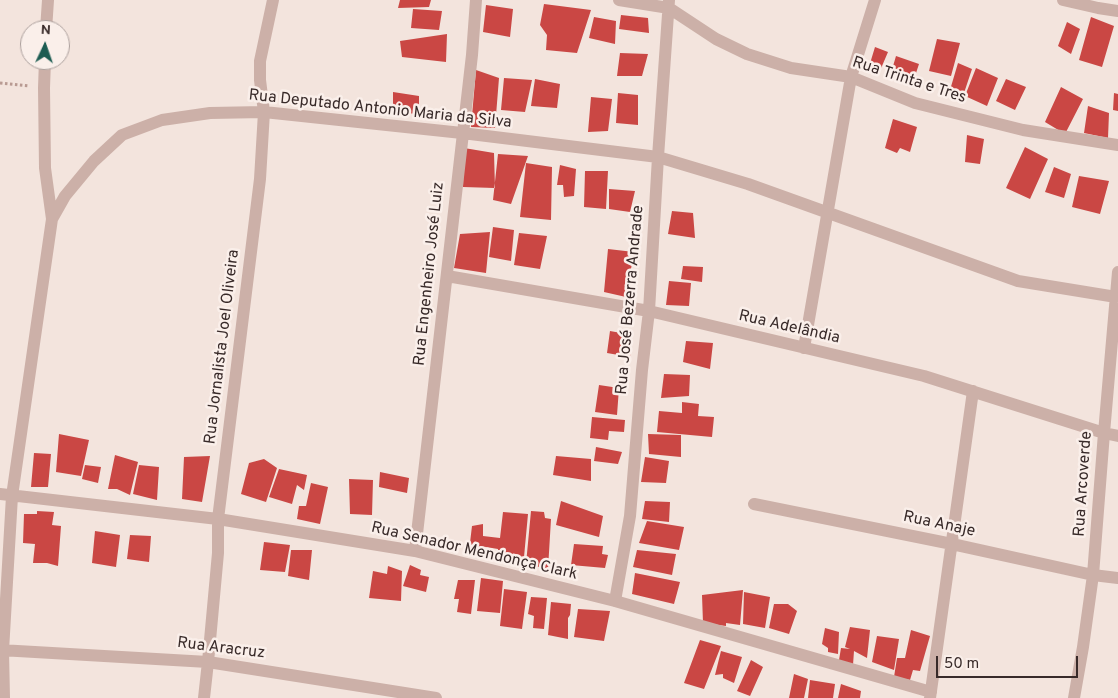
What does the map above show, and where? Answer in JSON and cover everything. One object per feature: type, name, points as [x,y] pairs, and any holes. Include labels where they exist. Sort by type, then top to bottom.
[{"type":"street","points":[[47,20],[48,0]]},
{"type":"street","name":"Rua Jornalista Joel Oliveira","points":[[204,698],[218,553],[218,519],[260,179],[264,112],[260,61],[273,0]]},
{"type":"street","name":"Rua Engenheiro José Luiz","points":[[415,551],[472,54],[476,0]]},
{"type":"street","name":"Rua Trinta e Tres","points":[[619,0],[669,4],[716,39],[747,54],[791,68],[851,77],[915,103],[1024,130],[1118,145]]},
{"type":"street","points":[[804,348],[851,77],[874,0]]},
{"type":"street","points":[[1063,0],[1099,4],[1118,11]]},
{"type":"street","name":"Rua José Bezerra Andrade","points":[[615,601],[630,516],[642,370],[649,311],[669,4]]},
{"type":"street","points":[[4,698],[2,650],[6,495],[52,219],[45,168],[45,70]]},
{"type":"street","name":"Rua Deputado Antonio Maria da Silva","points":[[52,219],[65,196],[94,161],[122,135],[162,120],[210,113],[264,112],[462,133],[658,157]]},
{"type":"street","points":[[658,157],[748,184],[1018,281],[1116,297]]},
{"type":"street","name":"Rua Arcoverde","points":[[1074,698],[1093,575],[1118,272]]},
{"type":"street","name":"Rua Adelândia","points":[[446,276],[649,311],[924,376],[1118,436]]},
{"type":"street","points":[[931,695],[973,391]]},
{"type":"street","name":"Rua Senador Mendonça Clark","points":[[6,495],[218,519],[415,551],[615,601],[931,695]]},
{"type":"street","name":"Rua Anaje","points":[[754,504],[1093,575],[1118,578]]},
{"type":"street","name":"Rua Aracruz","points":[[2,650],[208,662],[436,698]]},
{"type":"path","points":[[0,83],[44,88]]},
{"type":"building","points":[[400,0],[431,0],[429,7],[398,8]]},
{"type":"building","points":[[544,4],[591,10],[577,53],[546,50],[547,35],[540,25]]},
{"type":"building","points":[[486,5],[513,9],[510,37],[483,32]]},
{"type":"building","points":[[413,9],[442,11],[439,30],[411,28]]},
{"type":"building","points":[[621,15],[648,18],[649,33],[619,29]]},
{"type":"building","points":[[594,17],[616,21],[615,44],[589,38]]},
{"type":"building","points":[[1091,17],[1114,26],[1102,67],[1079,60]]},
{"type":"building","points":[[1067,22],[1080,29],[1071,54],[1058,46]]},
{"type":"building","points":[[447,34],[446,62],[402,57],[400,41]]},
{"type":"building","points":[[937,39],[960,43],[951,76],[929,71]]},
{"type":"building","points":[[875,47],[888,52],[879,73],[868,70]]},
{"type":"building","points":[[620,53],[648,54],[642,76],[617,76]]},
{"type":"building","points":[[896,56],[919,64],[913,82],[891,73]]},
{"type":"building","points":[[958,63],[972,69],[963,96],[950,90]]},
{"type":"building","points":[[976,68],[998,78],[987,106],[965,96]]},
{"type":"building","points":[[476,70],[499,78],[495,128],[471,127]]},
{"type":"building","points":[[504,78],[532,80],[525,112],[501,110]]},
{"type":"building","points":[[535,79],[560,84],[557,108],[531,106]]},
{"type":"building","points":[[1006,79],[1026,87],[1015,110],[996,101]]},
{"type":"building","points":[[1061,87],[1083,99],[1065,134],[1045,122]]},
{"type":"building","points":[[393,92],[419,96],[419,114],[393,112]]},
{"type":"building","points":[[618,93],[638,95],[638,125],[616,123]]},
{"type":"building","points":[[1114,93],[1118,94],[1118,111],[1113,110]]},
{"type":"building","points":[[591,97],[612,99],[608,131],[588,132]]},
{"type":"building","points":[[1088,106],[1109,113],[1108,138],[1084,133]]},
{"type":"building","points":[[893,119],[917,127],[910,152],[900,148],[897,153],[885,148]]},
{"type":"building","points":[[967,135],[984,139],[980,164],[965,162]]},
{"type":"building","points":[[1025,147],[1048,159],[1030,199],[1006,188]]},
{"type":"building","points":[[464,148],[494,153],[495,188],[463,187]]},
{"type":"building","points":[[498,154],[528,156],[511,204],[493,200]]},
{"type":"building","points":[[526,163],[552,167],[551,220],[520,217]]},
{"type":"building","points":[[560,165],[576,169],[574,196],[564,197],[563,185],[557,185]]},
{"type":"building","points":[[1054,167],[1071,174],[1064,198],[1045,192]]},
{"type":"building","points":[[585,171],[608,171],[606,209],[584,207]]},
{"type":"building","points":[[1079,176],[1109,181],[1100,214],[1072,207]]},
{"type":"building","points":[[609,189],[635,191],[630,212],[609,209]]},
{"type":"building","points":[[672,211],[693,213],[695,238],[668,234]]},
{"type":"building","points":[[493,227],[514,230],[511,261],[489,257]]},
{"type":"building","points":[[490,232],[486,273],[454,268],[460,234]]},
{"type":"building","points":[[519,233],[547,236],[540,269],[514,265]]},
{"type":"building","points":[[608,249],[634,252],[626,297],[604,292]]},
{"type":"building","points":[[683,266],[703,267],[702,282],[681,279]]},
{"type":"building","points":[[669,281],[691,283],[689,306],[666,305]]},
{"type":"building","points":[[610,331],[632,335],[630,357],[607,353]]},
{"type":"building","points":[[686,341],[713,343],[710,369],[683,362]]},
{"type":"building","points":[[664,374],[690,375],[689,396],[661,398]]},
{"type":"building","points":[[599,385],[619,388],[617,415],[595,412]]},
{"type":"building","points":[[682,402],[699,404],[698,416],[714,417],[712,437],[657,432],[659,411],[682,413]]},
{"type":"building","points":[[592,417],[625,420],[624,432],[609,431],[608,440],[590,438]]},
{"type":"building","points":[[59,434],[89,440],[81,476],[56,472]]},
{"type":"building","points":[[648,434],[681,435],[681,457],[649,454]]},
{"type":"building","points":[[596,447],[622,452],[618,464],[594,461]]},
{"type":"building","points":[[34,453],[51,454],[48,487],[31,487]]},
{"type":"building","points":[[115,455],[138,462],[130,495],[117,489],[108,489]]},
{"type":"building","points":[[210,456],[202,502],[182,499],[184,457]]},
{"type":"building","points":[[556,456],[591,459],[591,481],[553,475]]},
{"type":"building","points":[[645,457],[669,461],[666,483],[641,482]]},
{"type":"building","points":[[264,459],[277,468],[266,502],[241,494],[249,463]]},
{"type":"building","points":[[85,465],[101,467],[98,483],[82,479]]},
{"type":"building","points":[[139,465],[159,467],[157,500],[133,494]]},
{"type":"building","points":[[279,469],[307,475],[304,490],[297,485],[292,504],[269,497]]},
{"type":"building","points":[[380,472],[409,478],[407,493],[379,487]]},
{"type":"building","points":[[349,479],[373,480],[372,515],[350,514]]},
{"type":"building","points":[[311,483],[328,487],[320,524],[297,519],[299,506],[306,506]]},
{"type":"building","points":[[561,501],[603,516],[599,537],[556,525]]},
{"type":"building","points":[[645,501],[670,502],[669,522],[642,519]]},
{"type":"building","points":[[37,511],[54,512],[52,525],[61,526],[58,566],[47,563],[33,563],[35,544],[23,543],[24,514],[37,514]]},
{"type":"building","points":[[531,511],[544,512],[545,518],[551,519],[548,569],[526,564]]},
{"type":"building","points":[[503,512],[528,514],[524,557],[498,553],[498,549],[480,546],[481,553],[469,551],[472,526],[483,524],[483,536],[500,538]]},
{"type":"building","points":[[647,521],[684,527],[679,550],[639,543]]},
{"type":"building","points":[[95,531],[120,535],[116,567],[92,563]]},
{"type":"building","points":[[130,535],[151,536],[149,562],[127,559]]},
{"type":"building","points":[[264,542],[290,545],[285,572],[260,570]]},
{"type":"building","points":[[574,544],[603,546],[602,554],[608,555],[605,568],[571,565]]},
{"type":"building","points":[[291,550],[312,550],[309,580],[288,576]]},
{"type":"building","points":[[637,550],[676,554],[672,575],[633,567]]},
{"type":"building","points":[[410,565],[421,570],[420,575],[429,577],[426,592],[403,586]]},
{"type":"building","points":[[388,566],[402,571],[401,601],[369,598],[373,571],[387,574]]},
{"type":"building","points":[[635,573],[680,582],[674,604],[632,594]]},
{"type":"building","points":[[481,578],[503,581],[500,613],[477,611]]},
{"type":"building","points":[[458,580],[475,580],[471,614],[457,612],[459,599],[454,599]]},
{"type":"building","points":[[504,589],[527,592],[522,629],[500,626]]},
{"type":"building","points":[[743,590],[740,625],[726,623],[726,626],[703,623],[702,595]]},
{"type":"building","points":[[744,592],[770,597],[765,628],[743,624]]},
{"type":"building","points":[[531,597],[547,598],[544,629],[533,628],[534,616],[528,614]]},
{"type":"building","points":[[551,602],[571,604],[568,618],[568,639],[548,635]]},
{"type":"building","points":[[774,604],[788,604],[797,611],[789,634],[769,628]]},
{"type":"building","points":[[578,609],[610,611],[604,641],[574,637]]},
{"type":"building","points":[[850,627],[870,630],[867,658],[854,651],[853,665],[839,660],[841,648],[850,649],[845,647]]},
{"type":"building","points":[[825,628],[839,632],[838,654],[828,652],[828,648],[822,644]]},
{"type":"building","points":[[911,630],[930,636],[920,671],[913,670],[910,680],[894,677],[897,658],[905,658]]},
{"type":"building","points":[[877,636],[899,639],[894,670],[872,662]]},
{"type":"building","points":[[700,640],[721,646],[704,689],[684,683]]},
{"type":"building","points":[[721,651],[742,657],[734,683],[723,678],[723,674],[715,675]]},
{"type":"building","points":[[751,660],[763,667],[750,696],[737,691]]},
{"type":"building","points":[[794,674],[808,679],[804,698],[789,698]]},
{"type":"building","points":[[810,680],[835,684],[833,698],[808,698]]},
{"type":"building","points":[[841,684],[861,691],[860,698],[838,698]]}]
